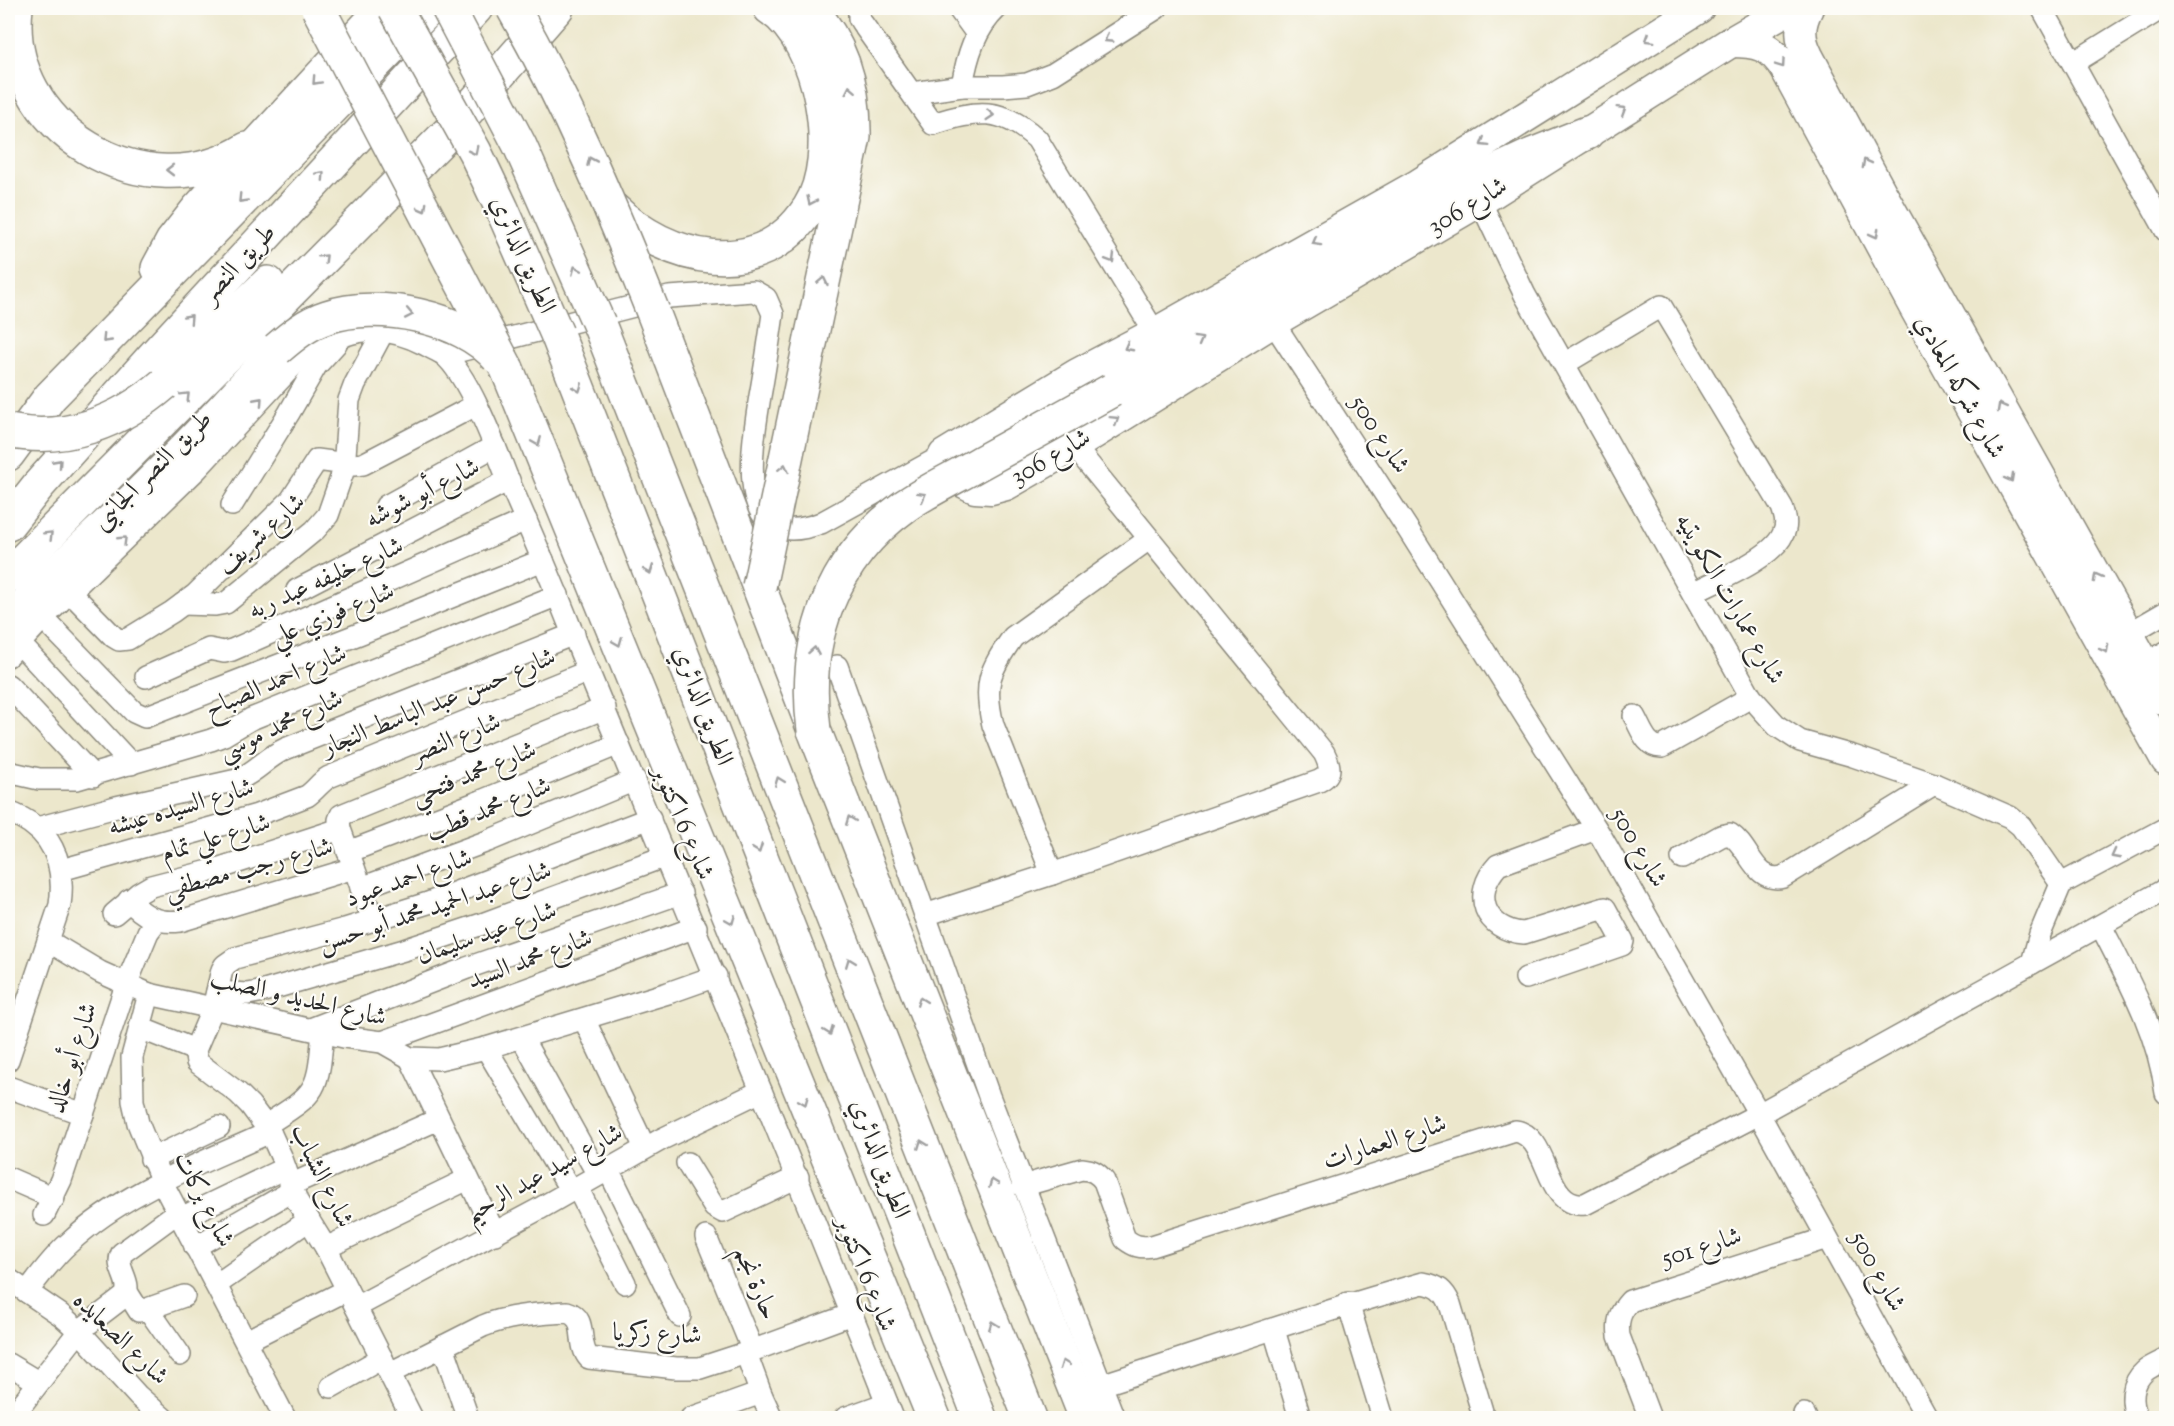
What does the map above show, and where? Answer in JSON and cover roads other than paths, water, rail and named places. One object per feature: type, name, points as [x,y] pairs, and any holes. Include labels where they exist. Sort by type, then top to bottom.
[{"type":"highway","points":[[16,8],[14,23],[16,48],[23,72],[34,95],[49,115],[70,136],[95,152],[122,164],[142,168],[181,170],[210,165],[238,154],[263,138]]},
{"type":"highway","points":[[318,8],[507,369],[933,1419]]},
{"type":"highway","points":[[145,299],[161,260],[184,225],[384,8]]},
{"type":"highway","name":"الطريق الدائري","points":[[395,8],[475,152],[557,334],[980,1419]]},
{"type":"highway","name":"طريق النصر","points":[[8,454],[50,397],[430,8]]},
{"type":"highway","name":"الطريق الدائري","points":[[448,8],[520,146],[600,324],[1030,1419]]},
{"type":"highway","name":"طريق النصر","points":[[8,525],[38,486],[153,357],[476,8]]},
{"type":"highway","points":[[513,8],[577,130],[612,208],[814,730],[1086,1419]]},
{"type":"highway","points":[[8,431],[39,436],[94,426],[130,410],[164,384],[392,161],[535,8]]},
{"type":"highway","points":[[8,576],[439,142],[557,8]]},
{"type":"highway","points":[[612,208],[629,224],[662,244],[699,255],[731,257],[762,249],[789,232],[810,207],[821,177],[824,125],[819,87],[813,68],[799,40],[780,14],[770,8]]},
{"type":"highway","points":[[759,587],[854,137],[852,98],[845,70],[835,44],[810,8]]},
{"type":"highway","points":[[814,730],[810,683],[814,648],[823,614],[843,572],[872,535],[907,504],[1267,302],[1478,180],[1587,133]]},
{"type":"highway","points":[[11,640],[277,349],[308,325],[334,315],[363,309],[383,309],[422,316],[442,323],[478,342],[494,354],[507,369]]},
{"type":"street","points":[[859,8],[859,18],[862,23],[933,124],[958,116],[988,114],[1006,116],[1023,126],[1037,139],[1155,333]]},
{"type":"street","points":[[958,8],[977,34]]},
{"type":"street","points":[[962,86],[967,57],[977,34],[997,8]]},
{"type":"street","points":[[912,93],[962,86],[1003,87],[1027,84],[1053,74],[1157,8]]},
{"type":"street","name":"شارع 306","points":[[1699,8],[1419,184],[1155,333],[1077,374],[944,455],[961,481],[975,488],[991,489],[1006,485],[1074,446],[1273,322],[1480,201],[1731,42],[1790,8]]},
{"type":"street","name":"شارع شركه المعادي","points":[[1808,8],[1800,31],[1808,56],[1881,192],[2128,634],[2156,658],[2166,702]]},
{"type":"street","points":[[2042,8],[2166,231]]},
{"type":"street","points":[[2073,63],[2162,8]]},
{"type":"street","name":"شارع شركه المعادي","points":[[1731,42],[1751,42],[1766,47],[1778,57],[1785,68],[1913,305],[2166,760]]},
{"type":"street","name":"شارع عمارات الكويتيه","points":[[1480,201],[1525,295],[1751,697],[1777,726],[1800,741],[1853,756],[1934,784],[2010,817],[2021,826],[2061,884]]},
{"type":"street","points":[[444,355],[669,297],[754,291],[766,298],[773,314],[756,420],[752,462],[753,484],[758,507],[764,518],[785,530],[810,528],[944,455]]},
{"type":"street","points":[[1564,364],[1660,306],[1782,507],[1785,516],[1783,535],[1769,552],[1693,593]]},
{"type":"street","name":"شارع 500","points":[[1273,322],[1596,829],[1758,1114],[1927,1419]]},
{"type":"street","name":"شارع 6 اكتوبر","points":[[344,334],[365,330],[384,330],[411,338],[444,355],[460,376],[476,405],[696,927],[890,1411]]},
{"type":"street","name":"شارع شريف","points":[[183,604],[226,603],[315,530],[328,515],[342,475],[349,400],[384,330]]},
{"type":"street","points":[[232,505],[316,366],[344,334]]},
{"type":"street","name":"طريق النصر الجانيى","points":[[11,640],[43,618],[196,470],[297,361],[316,347],[344,334]]},
{"type":"street","points":[[70,592],[114,637],[124,640],[183,604],[291,500],[314,463],[321,460],[354,465],[371,461],[476,405]]},
{"type":"street","points":[[386,506],[495,446]]},
{"type":"street","points":[[925,915],[1319,782],[1326,777],[1329,771],[1329,763],[1324,753],[1074,446]]},
{"type":"street","name":"شارع أبو شوشه","points":[[297,590],[509,480]]},
{"type":"street","name":"شارع خليفه عبد ربه","points":[[146,677],[208,649],[224,652],[232,650],[526,520]]},
{"type":"street","points":[[1052,874],[993,725],[987,699],[990,675],[1013,637],[1149,539]]},
{"type":"street","name":"شارع فوزي علي","points":[[43,618],[141,717],[149,716],[326,647],[543,560]]},
{"type":"street","name":"شارع احمد الصباح","points":[[8,772],[39,780],[93,776],[224,735],[251,719],[558,595]]},
{"type":"street","points":[[2128,634],[2166,612]]},
{"type":"street","name":"شارع محمد موسي","points":[[37,828],[116,807],[237,780],[251,773],[266,759],[285,749],[574,634]]},
{"type":"street","points":[[11,640],[130,764]]},
{"type":"street","points":[[837,666],[1022,1186],[1114,1419]]},
{"type":"street","name":"شارع حسن عبد الباسط النجار","points":[[315,791],[319,784],[329,777],[589,671]]},
{"type":"street","points":[[8,686],[93,776]]},
{"type":"street","points":[[1634,716],[1649,743],[1662,747],[1751,697]]},
{"type":"street","name":"شارع النصر","points":[[340,829],[341,815],[605,708]]},
{"type":"street","name":"شارع محمد فتحي","points":[[355,869],[481,801],[619,744]]},
{"type":"street","name":"شارع محمد قطب","points":[[355,869],[488,841],[634,780]]},
{"type":"street","points":[[1682,858],[1721,836],[1730,834],[1743,845],[1761,873],[1771,878],[1783,877],[1934,784]]},
{"type":"street","name":"شارع السيده عيشه","points":[[61,870],[257,815],[315,791]]},
{"type":"street","points":[[8,812],[20,816],[37,828],[48,840],[56,854],[63,888],[60,905],[8,1060]]},
{"type":"street","name":"شارع احمد عبود","points":[[215,1000],[222,970],[235,958],[283,947],[428,903],[650,818]]},
{"type":"street","points":[[2032,963],[2040,934],[2061,884],[2166,828]]},
{"type":"street","points":[[340,829],[373,920]]},
{"type":"street","name":"شارع علي تمام","points":[[121,907],[151,886],[217,869],[340,829]]},
{"type":"street","points":[[1526,978],[1622,945],[1623,941],[1605,908],[1524,933],[1512,932],[1491,919],[1483,896],[1485,884],[1498,865],[1596,829]]},
{"type":"street","name":"شارع عبد الحميد محمد أبو حسن","points":[[215,1000],[264,991],[404,950],[482,924],[666,856]]},
{"type":"street","name":"شارع رجب مصطفي","points":[[121,907],[157,920],[180,921],[355,869]]},
{"type":"street","points":[[1758,1114],[2166,889]]},
{"type":"street","name":"شارع عيد سليمان","points":[[318,1029],[467,968],[681,893]]},
{"type":"street","name":"شارع أبو خالد","points":[[8,1178],[49,1207],[126,985],[148,932],[157,920]]},
{"type":"street","points":[[2101,926],[2154,1038],[2166,1093]]},
{"type":"street","name":"شارع محمد السيد","points":[[382,1042],[696,927]]},
{"type":"street","name":"شارع الحديد و الصلب","points":[[48,942],[100,972],[149,994],[215,1000],[344,1037],[382,1042],[410,1058],[439,1059],[486,1048],[716,976]]},
{"type":"street","name":"شارع بركات","points":[[149,994],[132,1057],[133,1101],[138,1123],[162,1182],[285,1419]]},
{"type":"street","points":[[140,1028],[195,1050],[215,1000]]},
{"type":"street","points":[[584,1019],[645,1148]]},
{"type":"street","points":[[27,1292],[47,1266],[75,1237],[130,1197],[268,1128],[303,1101],[317,1081],[320,1069],[318,1029]]},
{"type":"street","points":[[522,1038],[603,1172],[680,1316]]},
{"type":"street","points":[[486,1048],[574,1189],[625,1283]]},
{"type":"street","name":"شارع الشباب","points":[[195,1050],[201,1067],[238,1093],[268,1128],[282,1156],[289,1182],[352,1298],[386,1366],[407,1416]]},
{"type":"street","points":[[410,1058],[495,1234]]},
{"type":"street","points":[[8,1087],[83,1114]]},
{"type":"street","name":"شارع سيد عبد الرحيم","points":[[246,1341],[352,1298],[495,1234],[645,1148],[761,1091]]},
{"type":"street","name":"شارع العمارات","points":[[1022,1186],[1082,1169],[1090,1169],[1098,1173],[1104,1181],[1125,1239],[1132,1245],[1142,1248],[1515,1131],[1530,1137],[1560,1194],[1570,1203],[1585,1204],[1758,1114]]},
{"type":"street","points":[[13,1419],[14,1414],[38,1382],[79,1331],[122,1300],[127,1292],[127,1283],[119,1262],[120,1256],[179,1215],[289,1182],[439,1119]]},
{"type":"street","points":[[151,1159],[219,1127]]},
{"type":"street","points":[[687,1163],[714,1207],[723,1212],[798,1177]]},
{"type":"street","points":[[326,1248],[468,1179]]},
{"type":"street","points":[[195,1247],[289,1182]]},
{"type":"street","points":[[216,1285],[309,1220]]},
{"type":"street","name":"حارة نجم","points":[[706,1237],[750,1352],[761,1394],[772,1419]]},
{"type":"street","name":"شارع 501","points":[[1650,1419],[1619,1336],[1617,1323],[1621,1310],[1630,1301],[1827,1238]]},
{"type":"street","name":"شارع الصعايده","points":[[8,1279],[79,1331],[138,1396],[163,1419]]},
{"type":"street","points":[[1101,1386],[1274,1330],[1348,1303],[1423,1282],[1444,1291],[1450,1304],[1484,1419]]},
{"type":"street","points":[[127,1292],[139,1311],[184,1296]]},
{"type":"street","points":[[1348,1303],[1383,1419]]},
{"type":"street","points":[[147,1309],[180,1355]]},
{"type":"street","name":"شارع زكريا","points":[[331,1387],[443,1346],[496,1321],[523,1316],[567,1312],[577,1317],[589,1358],[688,1369],[711,1365],[750,1352],[852,1314]]},
{"type":"street","points":[[1274,1330],[1300,1419]]},
{"type":"street","points":[[443,1346],[468,1419]]},
{"type":"street","points":[[2138,1419],[2133,1400],[2138,1379],[2146,1370],[2166,1359]]},
{"type":"street","points":[[8,1364],[38,1382]]},
{"type":"street","points":[[692,1419],[761,1394]]},
{"type":"street","points":[[845,1419],[890,1411]]}]
